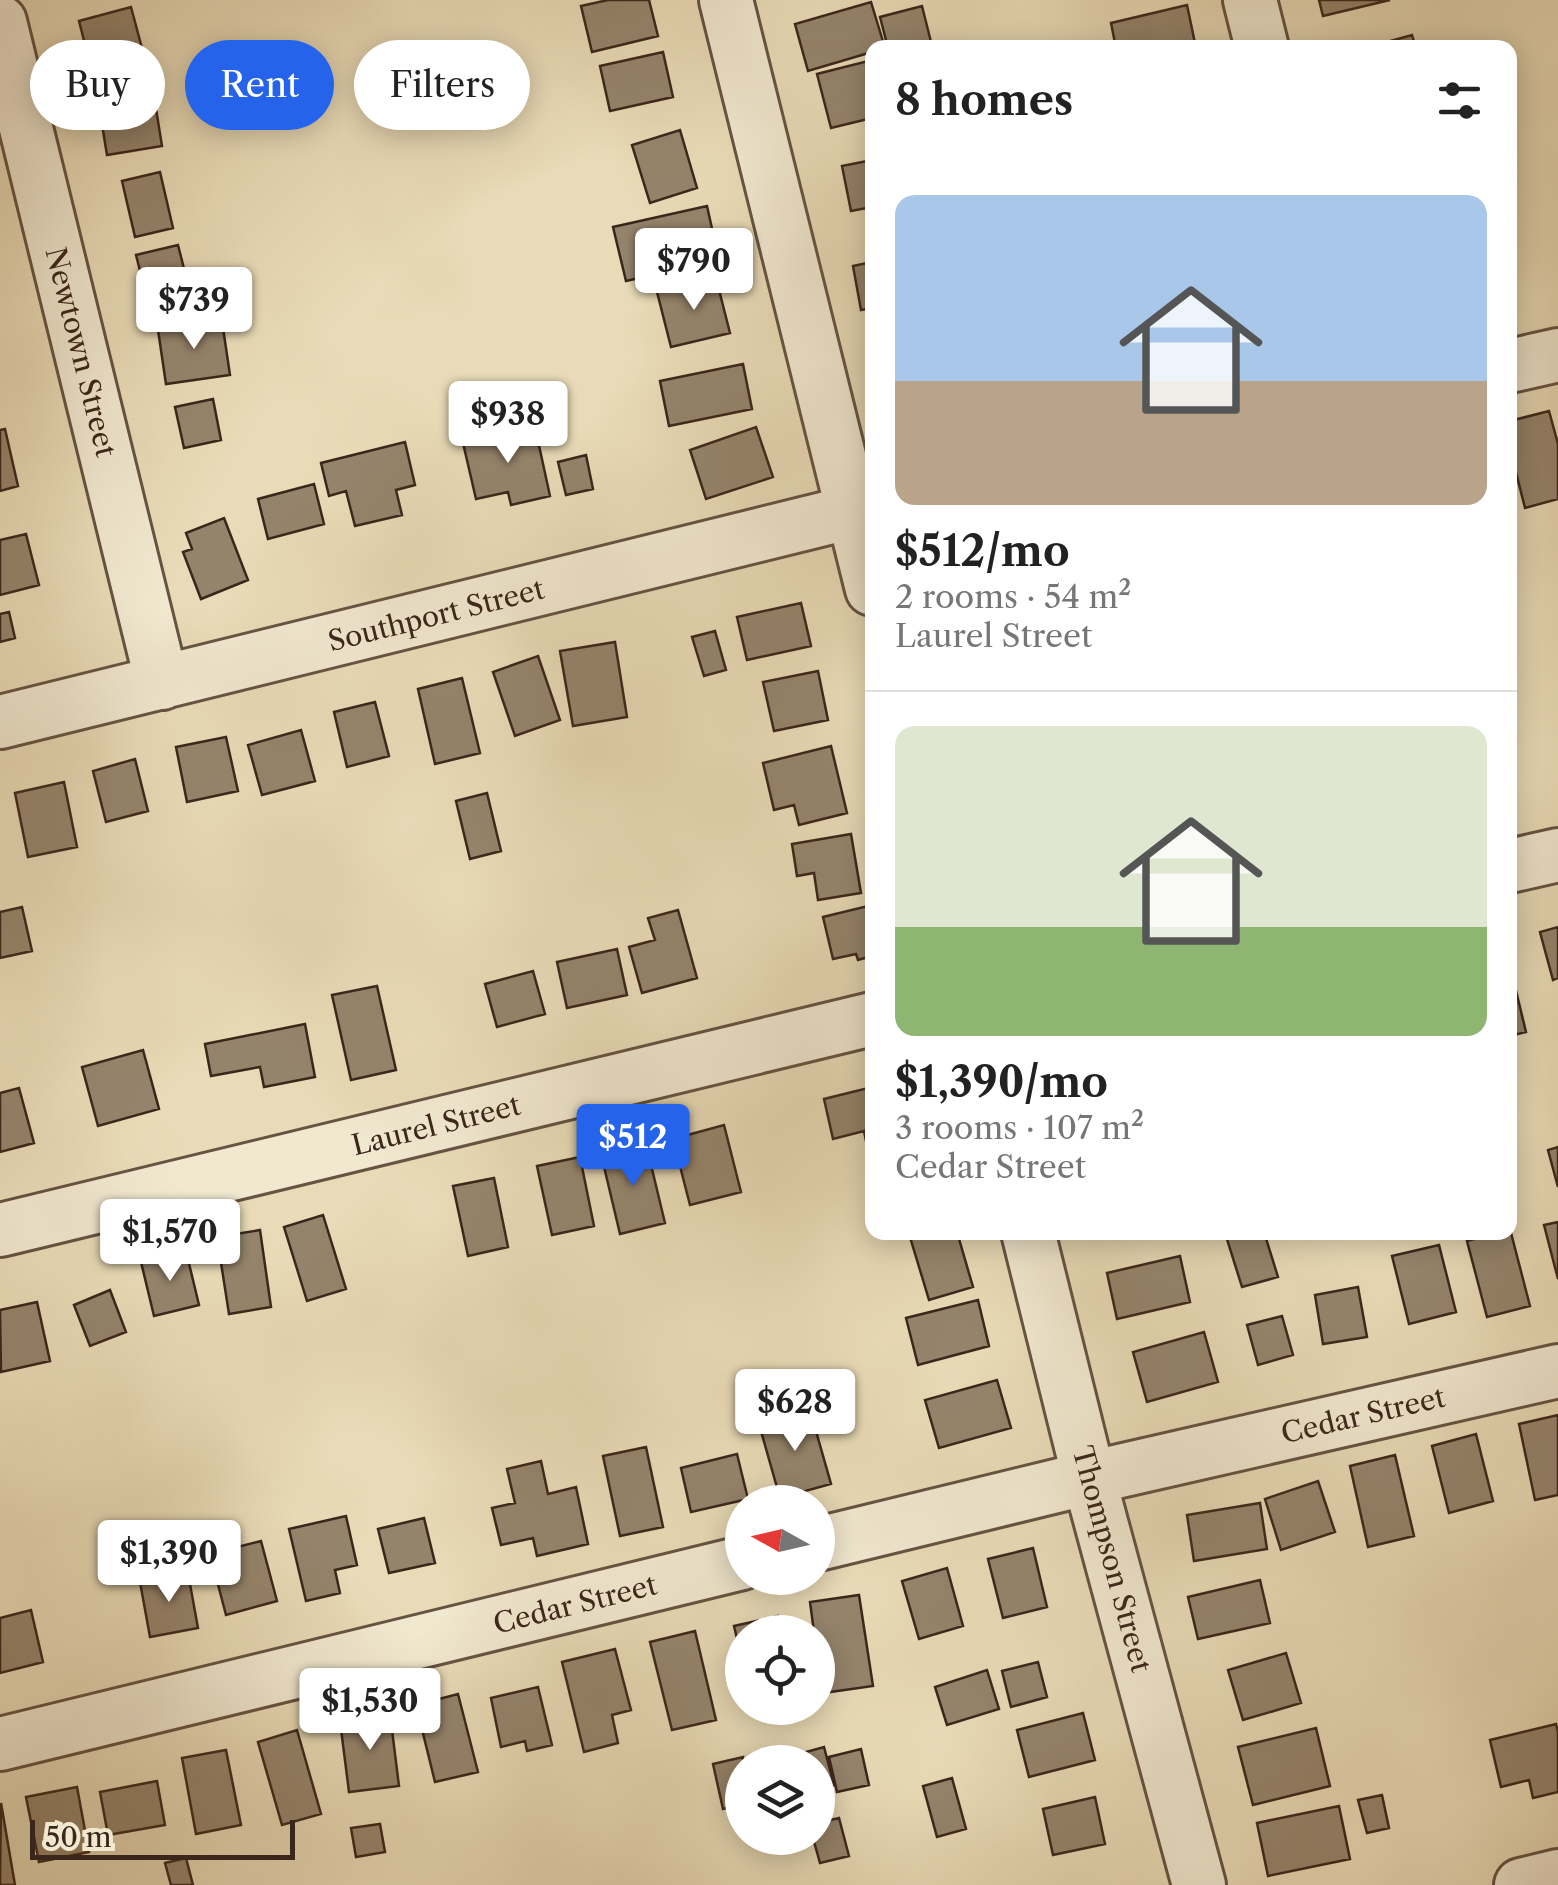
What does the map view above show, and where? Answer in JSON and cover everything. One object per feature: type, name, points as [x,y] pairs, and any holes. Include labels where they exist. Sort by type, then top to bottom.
[{"type":"street","points":[[726,0],[863,509]]},
{"type":"street","points":[[1250,0],[1260,40]]},
{"type":"street","name":"Newtown Street","points":[[0,22],[162,683]]},
{"type":"street","points":[[1517,364],[1558,355]]},
{"type":"street","name":"Southport Street","points":[[0,722],[863,509]]},
{"type":"street","points":[[1517,865],[1558,856]]},
{"type":"street","name":"Laurel Street","points":[[0,1230],[865,1021]]},
{"type":"street","name":"Thompson Street","points":[[1030,1240],[1089,1478],[1199,1885]]},
{"type":"street","name":"Cedar Street","points":[[835,1540],[1558,1371]]},
{"type":"street","name":"Cedar Street","points":[[0,1744],[725,1566]]},
{"type":"street","points":[[1521,1885],[1558,1876]]},
{"type":"building","points":[[608,0],[649,0],[658,36],[592,52],[581,6]]},
{"type":"building","points":[[1319,0],[1390,0],[1323,16]]},
{"type":"building","points":[[871,2],[883,40],[865,40],[865,54],[808,71],[795,24]]},
{"type":"building","points":[[1187,5],[1194,40],[1114,40],[1111,23]]},
{"type":"building","points":[[922,6],[930,40],[886,40],[880,17]]},
{"type":"building","points":[[131,7],[140,40],[84,40],[79,21]]},
{"type":"building","points":[[663,52],[673,97],[610,111],[600,66]]},
{"type":"building","points":[[865,62],[865,120],[831,128],[817,74]]},
{"type":"building","points":[[103,130],[159,130],[162,146],[107,155]]},
{"type":"building","points":[[680,130],[697,188],[650,203],[632,145]]},
{"type":"building","points":[[865,161],[865,208],[851,211],[842,166]]},
{"type":"building","points":[[160,172],[173,228],[135,237],[122,181]]},
{"type":"building","points":[[707,206],[719,260],[626,281],[613,227]]},
{"type":"building","points":[[178,245],[192,300],[150,310],[136,255]]},
{"type":"building","points":[[865,263],[865,309],[861,310],[853,266]]},
{"type":"building","points":[[716,278],[730,333],[671,347],[657,292]]},
{"type":"building","points":[[222,321],[230,375],[166,384],[158,330]]},
{"type":"building","points":[[743,364],[752,409],[669,426],[660,381]]},
{"type":"building","points":[[213,399],[221,440],[184,448],[175,407]]},
{"type":"building","points":[[1549,411],[1558,444],[1558,499],[1525,508],[1517,477],[1517,419]]},
{"type":"building","points":[[535,427],[550,496],[511,505],[508,492],[476,499],[463,443]]},
{"type":"building","points":[[756,427],[773,477],[706,499],[690,450]]},
{"type":"building","points":[[5,429],[18,486],[0,491],[0,430]]},
{"type":"building","points":[[405,442],[415,485],[396,490],[402,515],[355,526],[346,491],[329,496],[321,463]]},
{"type":"building","points":[[586,455],[593,489],[566,495],[558,462]]},
{"type":"building","points":[[314,484],[324,524],[268,539],[258,499]]},
{"type":"building","points":[[224,518],[248,580],[201,599],[183,552],[192,549],[186,533]]},
{"type":"building","points":[[26,534],[39,585],[0,595],[0,540]]},
{"type":"building","points":[[801,603],[811,646],[747,660],[737,617]]},
{"type":"building","points":[[9,612],[15,638],[0,642],[0,614]]},
{"type":"building","points":[[715,631],[726,670],[704,676],[692,637]]},
{"type":"building","points":[[615,642],[627,717],[573,726],[560,651]]},
{"type":"building","points":[[538,656],[560,720],[515,736],[493,672]]},
{"type":"building","points":[[818,671],[828,720],[774,731],[763,682]]},
{"type":"building","points":[[462,678],[480,753],[435,764],[418,689]]},
{"type":"building","points":[[375,702],[389,756],[347,767],[334,712]]},
{"type":"building","points":[[301,730],[315,781],[262,795],[248,745]]},
{"type":"building","points":[[226,737],[238,791],[187,802],[176,747]]},
{"type":"building","points":[[831,746],[847,813],[799,825],[794,805],[774,810],[763,763]]},
{"type":"building","points":[[135,759],[148,811],[106,822],[93,771]]},
{"type":"building","points":[[64,782],[77,847],[28,857],[15,793]]},
{"type":"building","points":[[487,793],[501,851],[470,859],[456,801]]},
{"type":"building","points":[[851,834],[861,893],[818,900],[814,873],[797,876],[792,844]]},
{"type":"building","points":[[22,907],[32,951],[0,958],[0,912]]},
{"type":"building","points":[[865,907],[865,958],[858,960],[856,954],[833,959],[823,917]]},
{"type":"building","points":[[678,910],[697,978],[642,993],[629,947],[655,940],[648,918]]},
{"type":"building","points":[[1558,927],[1558,978],[1553,980],[1540,932]]},
{"type":"building","points":[[617,949],[627,995],[567,1008],[557,962]]},
{"type":"building","points":[[533,971],[545,1014],[497,1027],[485,984]]},
{"type":"building","points":[[377,986],[396,1070],[351,1080],[332,995]]},
{"type":"building","points":[[1517,995],[1526,1032],[1517,1034]]},
{"type":"building","points":[[305,1024],[315,1077],[264,1087],[260,1067],[211,1076],[205,1044]]},
{"type":"building","points":[[143,1050],[159,1109],[98,1126],[82,1067]]},
{"type":"building","points":[[19,1088],[34,1143],[0,1152],[0,1093]]},
{"type":"building","points":[[865,1089],[865,1136],[864,1131],[833,1139],[824,1099]]},
{"type":"building","points":[[724,1125],[741,1192],[690,1205],[673,1139]]},
{"type":"building","points":[[646,1144],[665,1223],[620,1234],[601,1154]]},
{"type":"building","points":[[1558,1147],[1558,1187],[1548,1150]]},
{"type":"building","points":[[580,1157],[594,1226],[552,1235],[537,1166]]},
{"type":"building","points":[[494,1178],[508,1247],[468,1256],[453,1186]]},
{"type":"building","points":[[323,1215],[346,1289],[307,1301],[284,1227]]},
{"type":"building","points":[[1558,1222],[1558,1279],[1544,1225]]},
{"type":"building","points":[[260,1230],[271,1307],[229,1314],[217,1237]]},
{"type":"building","points":[[911,1240],[959,1240],[973,1287],[929,1300]]},
{"type":"building","points":[[1227,1240],[1266,1240],[1278,1277],[1242,1287]]},
{"type":"building","points":[[1513,1240],[1530,1306],[1487,1317],[1467,1241]]},
{"type":"building","points":[[1439,1245],[1456,1312],[1409,1324],[1392,1256]]},
{"type":"building","points":[[186,1251],[199,1305],[154,1316],[141,1262]]},
{"type":"building","points":[[1180,1256],[1190,1302],[1117,1319],[1107,1273]]},
{"type":"building","points":[[1358,1287],[1367,1337],[1323,1344],[1315,1295]]},
{"type":"building","points":[[110,1290],[126,1332],[90,1346],[74,1305]]},
{"type":"building","points":[[978,1300],[989,1346],[918,1365],[906,1318]]},
{"type":"building","points":[[37,1302],[50,1361],[1,1372],[0,1310]]},
{"type":"building","points":[[1282,1316],[1293,1355],[1258,1365],[1247,1325]]},
{"type":"building","points":[[1204,1332],[1218,1382],[1147,1402],[1133,1352]]},
{"type":"building","points":[[997,1380],[1011,1428],[939,1448],[925,1400]]},
{"type":"building","points":[[810,1410],[831,1484],[776,1485],[759,1424]]},
{"type":"building","points":[[1558,1415],[1558,1495],[1535,1500],[1519,1424]]},
{"type":"building","points":[[1476,1434],[1493,1501],[1449,1513],[1432,1446]]},
{"type":"building","points":[[646,1447],[663,1527],[620,1536],[603,1456]]},
{"type":"building","points":[[737,1454],[745,1485],[725,1485],[725,1504],[691,1512],[681,1468]]},
{"type":"building","points":[[1395,1455],[1414,1536],[1368,1547],[1350,1466]]},
{"type":"building","points":[[541,1461],[548,1494],[576,1487],[588,1544],[537,1556],[533,1538],[501,1545],[492,1508],[515,1503],[507,1469]]},
{"type":"building","points":[[1318,1481],[1335,1532],[1281,1550],[1265,1499]]},
{"type":"building","points":[[1260,1503],[1267,1549],[1194,1561],[1187,1515]]},
{"type":"building","points":[[346,1516],[357,1565],[335,1570],[340,1593],[306,1601],[289,1529]]},
{"type":"building","points":[[424,1518],[435,1563],[389,1573],[378,1529]]},
{"type":"building","points":[[261,1541],[277,1601],[226,1615],[210,1554]]},
{"type":"building","points":[[1033,1548],[1047,1607],[1003,1618],[988,1559]]},
{"type":"building","points":[[947,1568],[963,1626],[919,1639],[902,1581]]},
{"type":"building","points":[[188,1573],[198,1628],[150,1637],[140,1582]]},
{"type":"building","points":[[1260,1580],[1270,1623],[1198,1639],[1188,1597]]},
{"type":"building","points":[[859,1595],[873,1686],[835,1691],[835,1615],[812,1615],[810,1602]]},
{"type":"building","points":[[31,1610],[43,1662],[0,1673],[0,1618]]},
{"type":"building","points":[[695,1631],[716,1720],[672,1730],[650,1642]]},
{"type":"building","points":[[615,1649],[631,1710],[612,1715],[618,1743],[584,1752],[562,1662]]},
{"type":"building","points":[[1286,1653],[1301,1703],[1243,1720],[1228,1670]]},
{"type":"building","points":[[1038,1662],[1047,1697],[1011,1707],[1002,1671]]},
{"type":"building","points":[[987,1670],[999,1709],[947,1725],[935,1687]]},
{"type":"building","points":[[538,1687],[552,1745],[527,1751],[525,1741],[501,1747],[491,1698]]},
{"type":"building","points":[[458,1694],[478,1772],[435,1782],[416,1705]]},
{"type":"building","points":[[1083,1713],[1095,1760],[1029,1777],[1017,1730]]},
{"type":"building","points":[[390,1714],[399,1786],[349,1792],[340,1721]]},
{"type":"building","points":[[1556,1724],[1558,1792],[1533,1798],[1529,1780],[1501,1787],[1490,1740]]},
{"type":"building","points":[[1316,1728],[1330,1786],[1253,1805],[1238,1747]]},
{"type":"building","points":[[297,1730],[321,1814],[282,1825],[258,1742]]},
{"type":"building","points":[[861,1749],[869,1785],[837,1792],[835,1756]]},
{"type":"building","points":[[226,1750],[241,1825],[196,1834],[182,1758]]},
{"type":"building","points":[[725,1761],[723,1809],[713,1764]]},
{"type":"building","points":[[952,1778],[966,1829],[937,1837],[923,1786]]},
{"type":"building","points":[[157,1781],[165,1825],[108,1835],[100,1792]]},
{"type":"building","points":[[77,1787],[89,1852],[39,1862],[26,1797]]},
{"type":"building","points":[[1382,1795],[1389,1828],[1367,1833],[1358,1800]]},
{"type":"building","points":[[1095,1797],[1105,1844],[1053,1855],[1043,1809]]},
{"type":"building","points":[[1,1803],[15,1885],[0,1885]]},
{"type":"building","points":[[1339,1806],[1350,1859],[1268,1876],[1257,1823]]},
{"type":"building","points":[[839,1818],[849,1856],[820,1863],[818,1855],[835,1855],[835,1819]]},
{"type":"building","points":[[380,1824],[385,1852],[356,1857],[351,1828]]},
{"type":"building","points":[[186,1858],[193,1885],[171,1885],[165,1863]]}]
